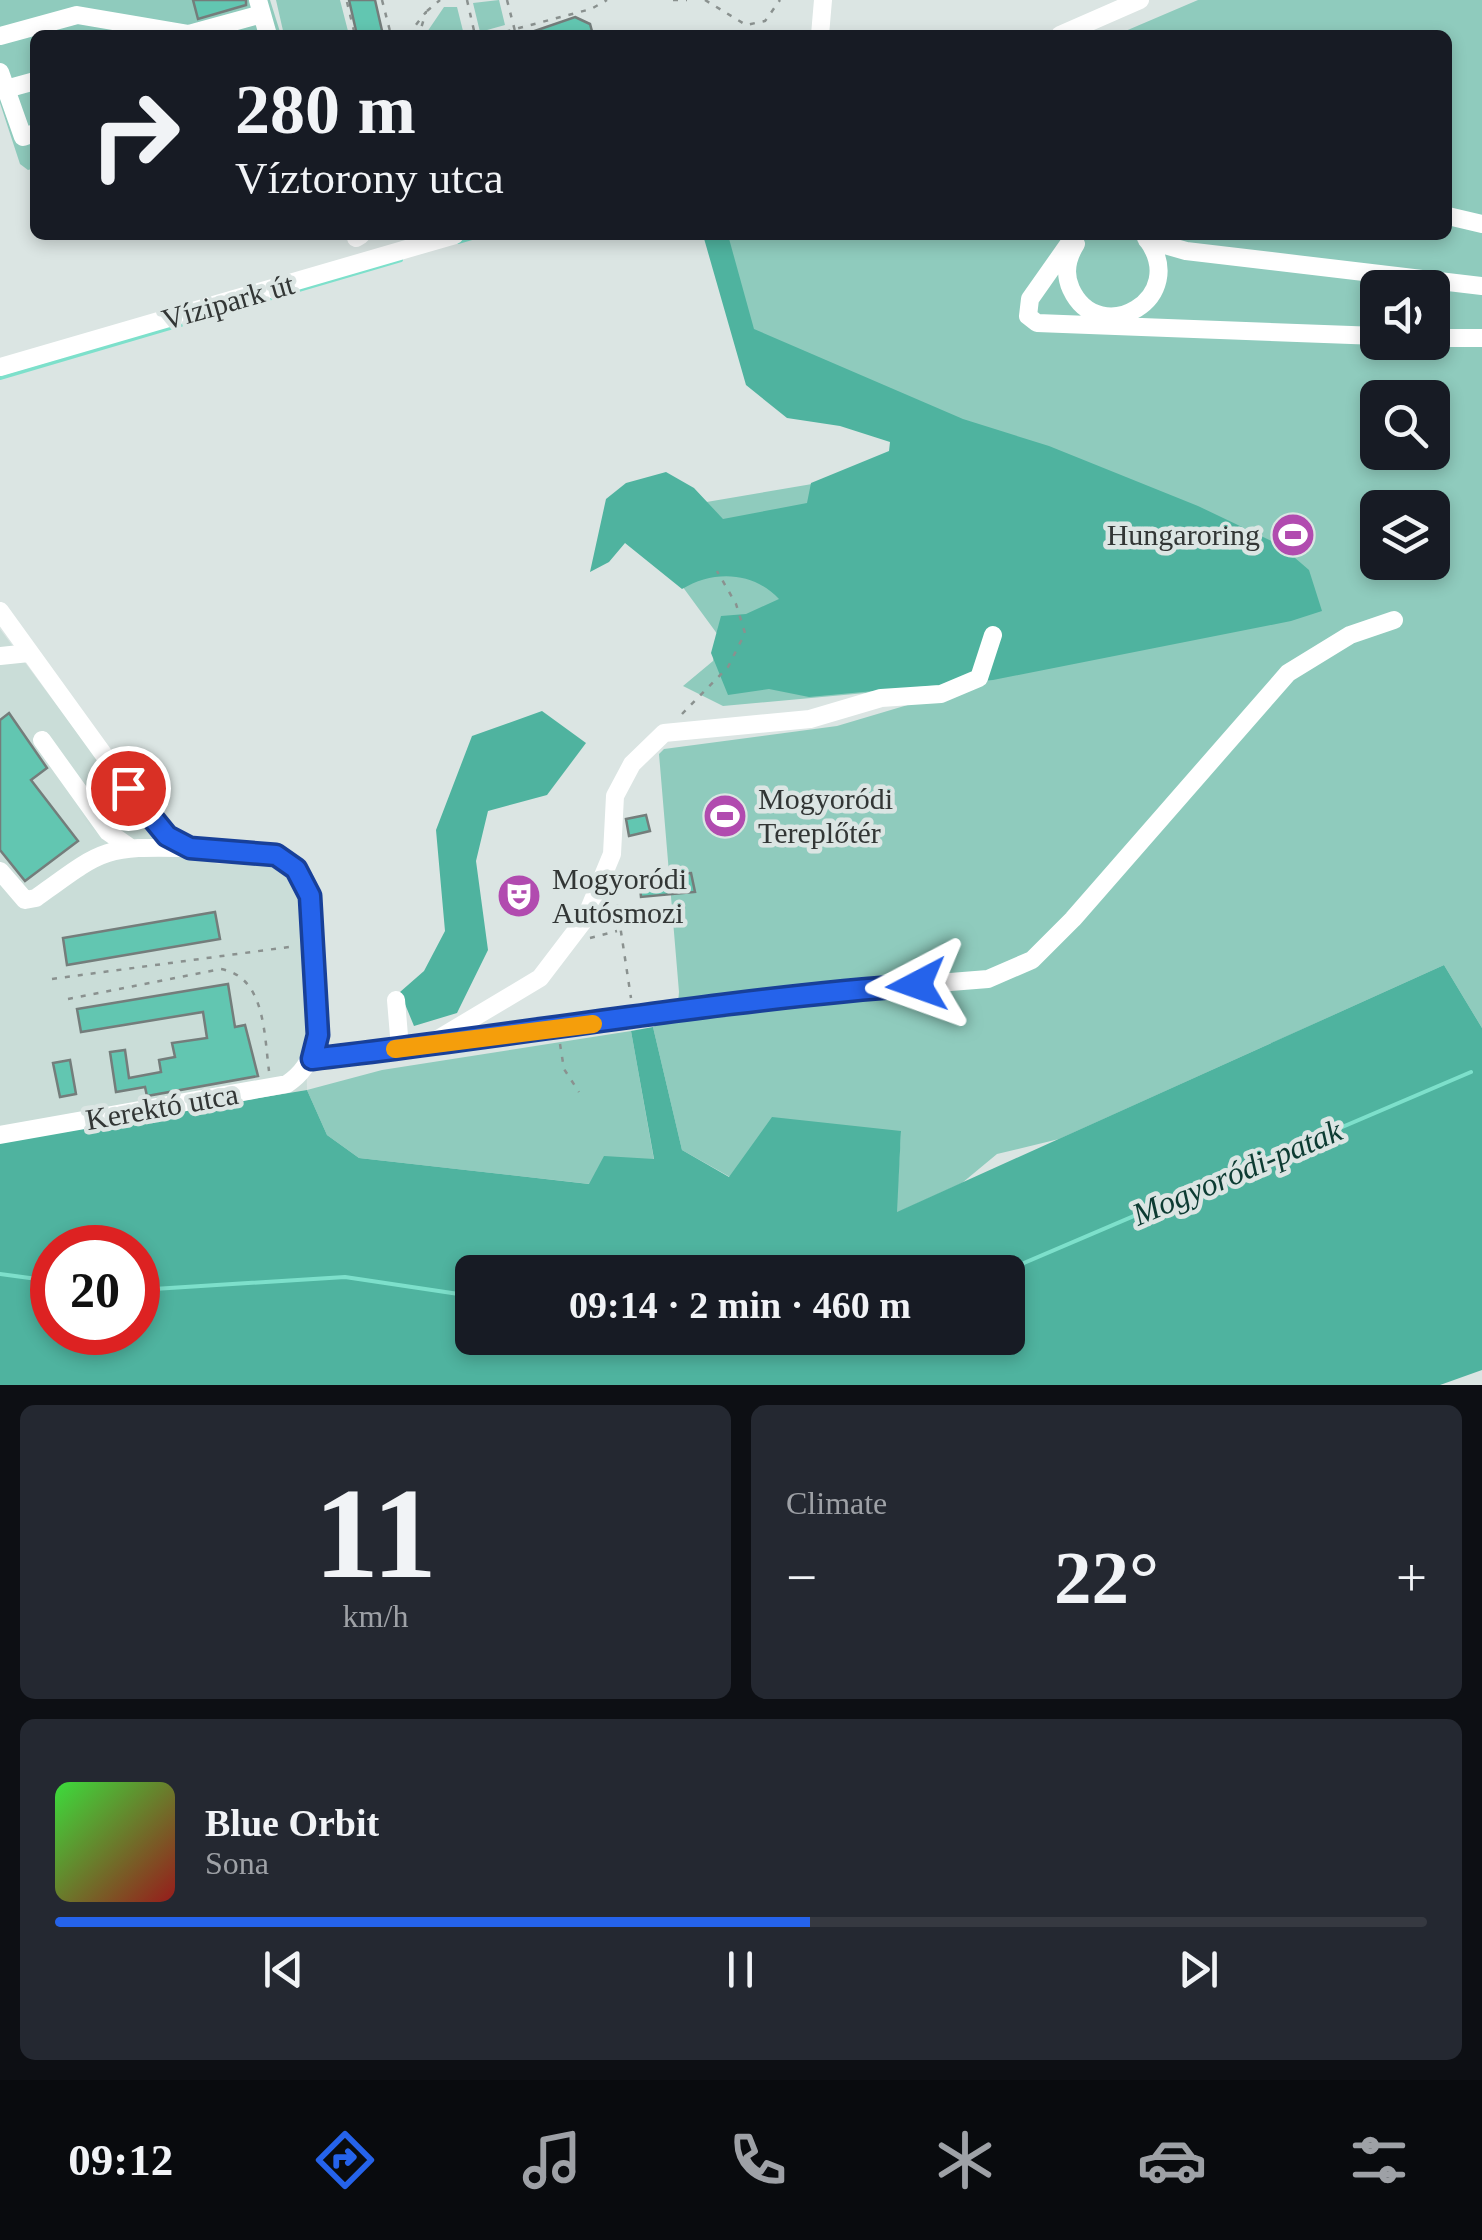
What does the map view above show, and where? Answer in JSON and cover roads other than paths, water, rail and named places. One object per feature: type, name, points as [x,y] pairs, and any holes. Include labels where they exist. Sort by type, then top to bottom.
[{"type":"street","points":[[821,30],[824,0]]},
{"type":"street","points":[[1071,30],[1140,0]]},
{"type":"street","points":[[200,30],[260,7]]},
{"type":"street","points":[[0,36],[78,16],[164,30]]},
{"type":"street","points":[[30,81],[3,80],[23,137],[30,135]]},
{"type":"street","points":[[1452,217],[1482,224]]},
{"type":"street","points":[[1071,240],[1030,298],[1028,316],[1037,323],[1360,335]]},
{"type":"street","points":[[1081,240],[1071,251],[1068,281],[1084,306],[1112,317],[1140,308],[1151,297],[1159,268],[1145,240]]},
{"type":"street","points":[[1150,240],[1186,251],[1482,286]]},
{"type":"street","name":"Vízipark út","points":[[0,367],[414,242]]},
{"type":"street","points":[[1450,338],[1482,338]]},
{"type":"street","points":[[0,611],[148,816],[167,836],[190,848]]},
{"type":"street","points":[[0,870],[25,900],[36,898],[99,852],[128,846],[276,855],[288,862],[310,896],[318,1035],[312,1059],[558,1029],[775,996],[988,979],[1032,960],[1073,919],[1288,673],[1350,635],[1394,620]]},
{"type":"street","points":[[429,1045],[540,978],[585,919],[612,854],[615,796],[632,764],[664,733],[810,719],[881,698],[941,694],[979,678],[993,635]]},
{"type":"street","points":[[0,656],[29,653]]},
{"type":"street","points":[[42,740],[108,832],[128,846]]},
{"type":"street","points":[[396,1000],[400,1048]]},
{"type":"street","name":"Kerektó utca","points":[[0,1135],[287,1084],[312,1059]]},
{"type":"waterway","points":[[458,242],[465,240]]},
{"type":"waterway","points":[[0,378],[401,260]]},
{"type":"waterway","name":"Mogyoródi-patak","points":[[1025,1263],[1471,1072]]},
{"type":"waterway","name":"Mogyoródi-patak","points":[[0,1274],[30,1278]]},
{"type":"waterway","name":"Mogyoródi-patak","points":[[160,1289],[345,1277],[455,1293]]},
{"type":"place","name":"Hungaroring","points":[[1293,535]]},
{"type":"place","name":"Mogyoródi Tereplőtér","points":[[725,816]]},
{"type":"place","name":"Mogyoródi Autósmozi","points":[[519,896]]}]
